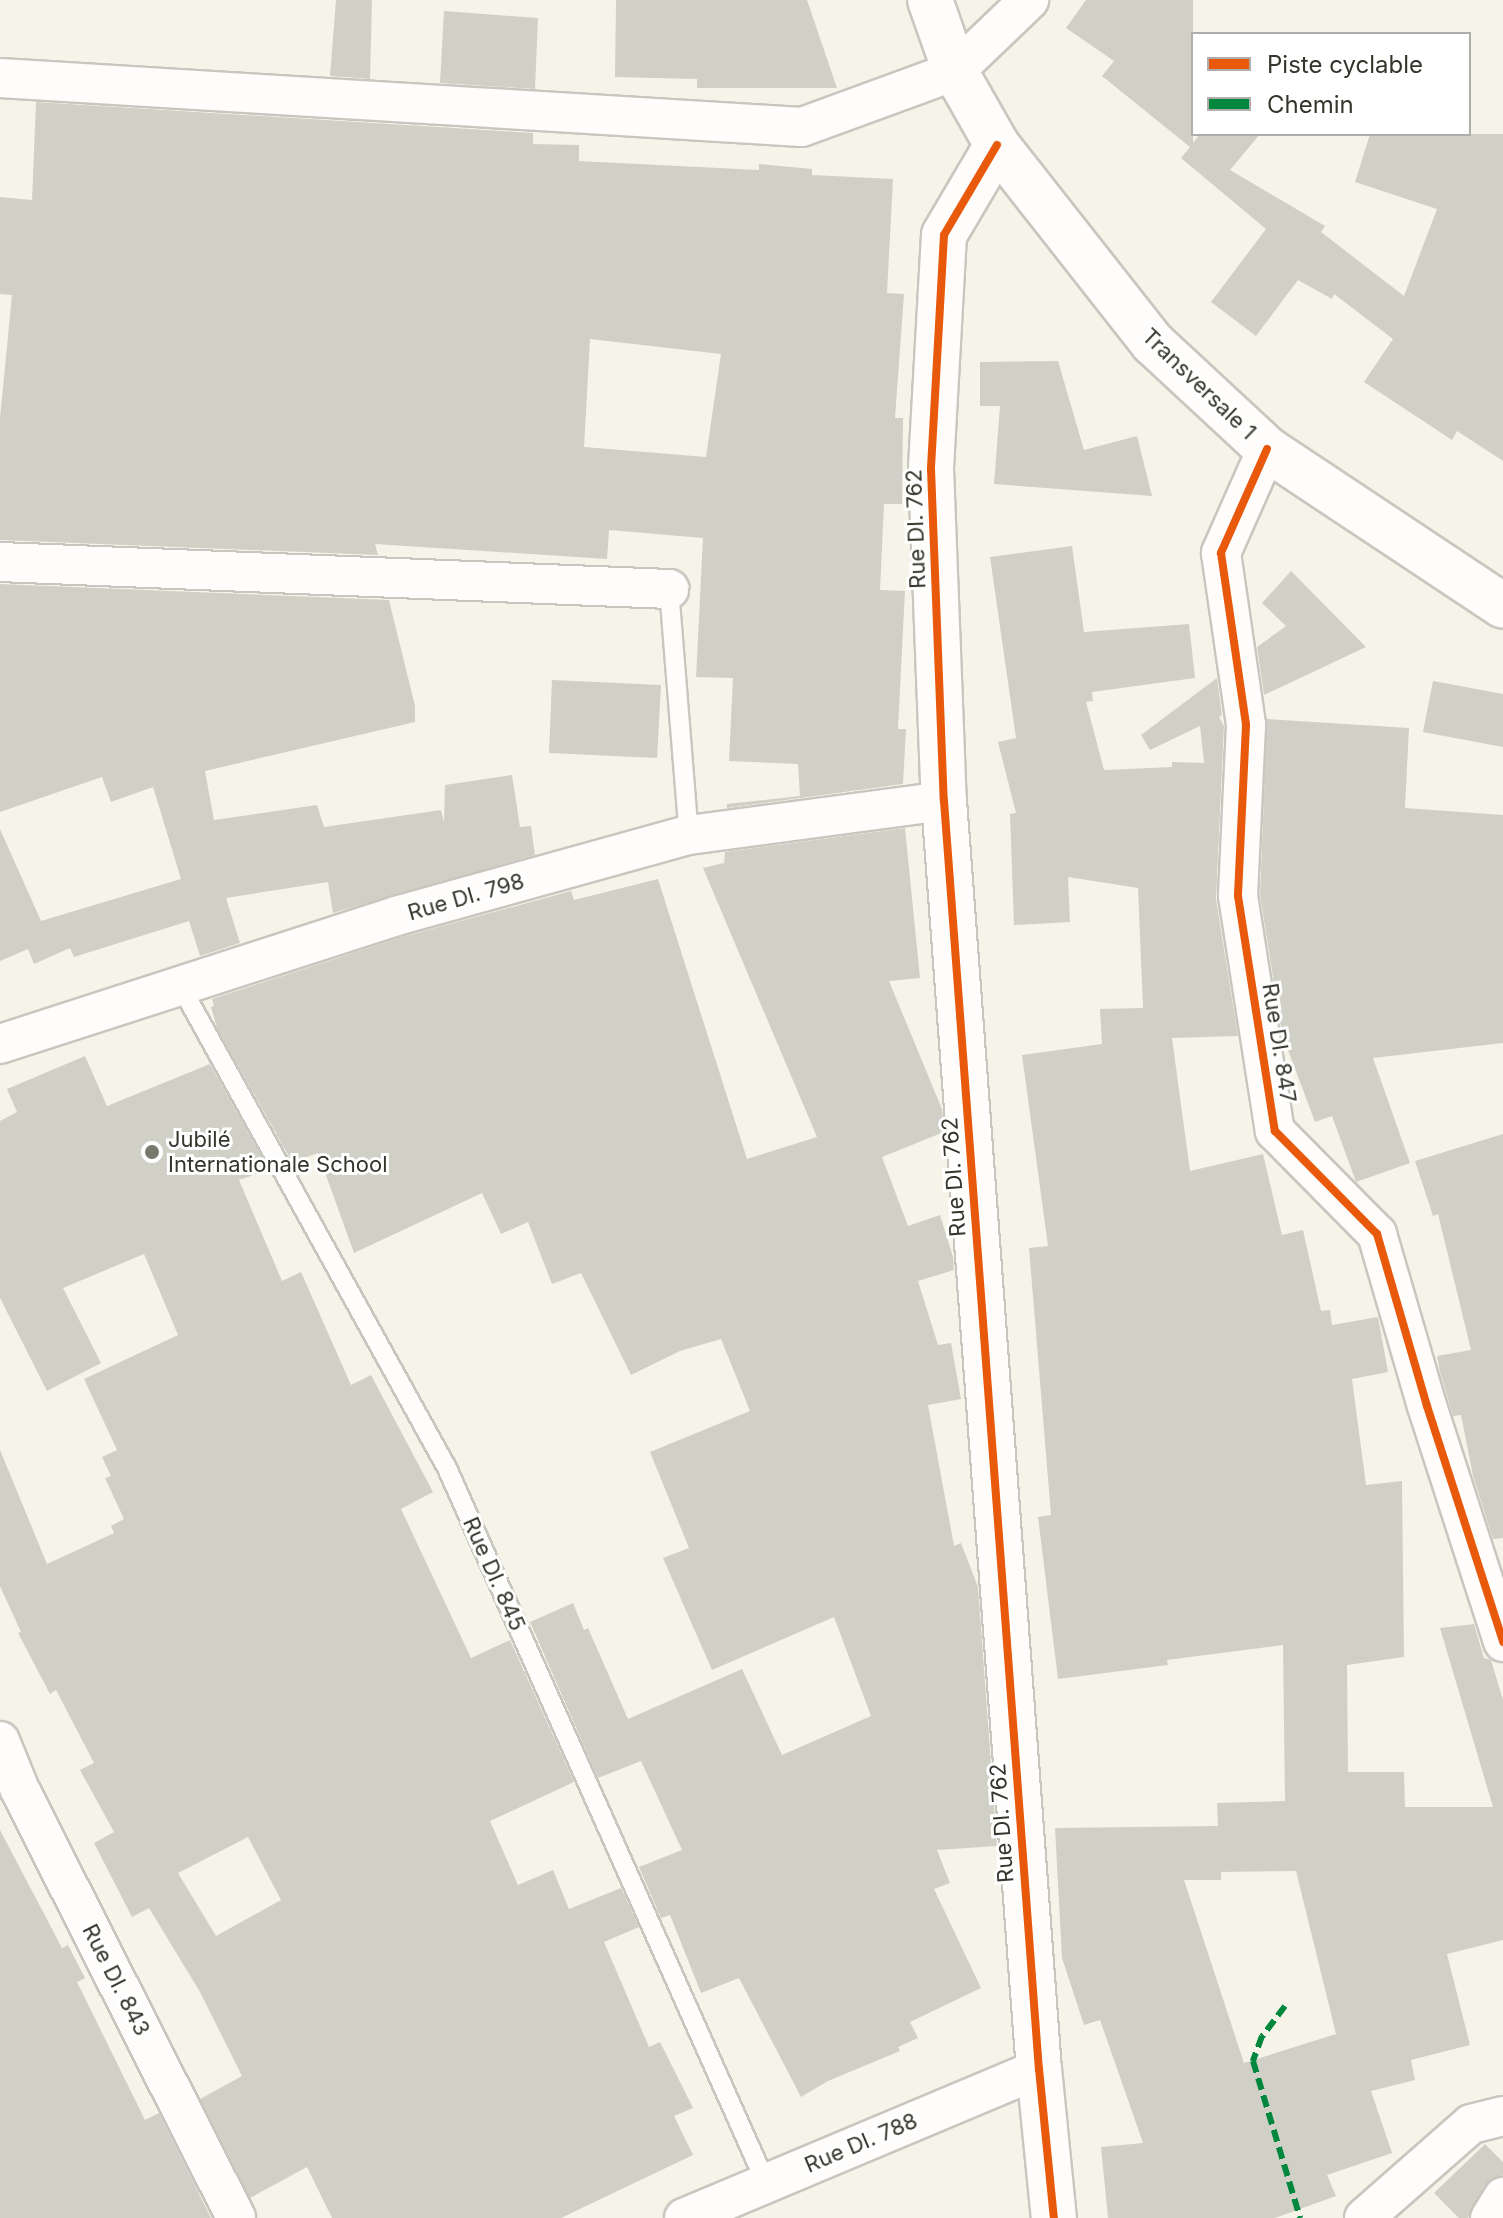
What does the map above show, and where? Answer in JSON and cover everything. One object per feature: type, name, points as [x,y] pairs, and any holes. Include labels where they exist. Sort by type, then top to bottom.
[{"type":"street","name":"Transversale 1","points":[[930,0],[955,71],[997,145],[1153,343],[1267,449],[1503,606]]},
{"type":"street","points":[[0,78],[802,127],[955,71],[1029,0]]},
{"type":"street","name":"Rue DI. 762","points":[[997,145],[944,235],[931,469],[944,801],[1039,2069],[1054,2218]]},
{"type":"street","name":"Rue DI. 847","points":[[1267,449],[1221,553],[1246,725],[1238,896],[1275,1131],[1377,1234],[1427,1406],[1503,1642]]},
{"type":"street","points":[[0,562],[669,589]]},
{"type":"street","name":"Rue DI. 798","points":[[0,1044],[396,916],[689,835],[944,801]]},
{"type":"street","name":"Rue DI. 843","points":[[0,1741],[20,1790],[236,2218]]},
{"type":"street","name":"Rue DI. 788","points":[[684,2218],[1039,2069]]},
{"type":"street","points":[[1364,2218],[1471,2124],[1503,2116]]},
{"type":"street","points":[[1490,2218],[1503,2197]]},
{"type":"lane","points":[[669,589],[689,835]]},
{"type":"lane","name":"Rue DI. 845","points":[[180,985],[447,1468],[766,2183]]},
{"type":"building","points":[[336,0],[372,0],[370,79],[330,76]]},
{"type":"building","points":[[616,0],[807,0],[837,88],[697,88],[697,79],[615,77]]},
{"type":"building","points":[[1086,0],[1193,0],[1193,143],[1198,136],[1258,136],[1230,170],[1325,226],[1321,232],[1404,296],[1437,209],[1355,182],[1369,136],[1503,134],[1503,461],[1457,431],[1452,440],[1364,382],[1393,339],[1334,294],[1332,299],[1298,280],[1256,336],[1211,302],[1266,229],[1181,158],[1190,147],[1102,76],[1114,61],[1066,28]]},
{"type":"building","points":[[444,11],[538,18],[535,89],[440,83]]},
{"type":"building","points":[[36,102],[533,133],[533,144],[579,145],[579,161],[759,170],[759,164],[812,169],[812,175],[893,179],[887,293],[904,294],[895,418],[903,418],[902,504],[884,504],[880,590],[905,591],[898,729],[906,729],[903,784],[727,808],[727,804],[800,796],[798,764],[729,761],[733,678],[696,677],[703,538],[609,530],[607,559],[375,544],[378,555],[0,540],[0,418],[12,295],[0,294],[0,197],[32,200]],"holes":[[[590,339],[721,354],[706,457],[584,447]]]},
{"type":"building","points":[[1058,361],[1084,450],[1137,436],[1152,496],[994,484],[1000,406],[980,406],[980,362]]},
{"type":"building","points":[[1072,546],[1084,632],[1189,624],[1195,678],[1092,692],[1093,701],[1086,702],[1104,770],[1172,767],[1172,762],[1204,763],[1200,726],[1150,750],[1141,735],[1217,678],[1222,715],[1219,717],[1224,726],[1216,899],[1238,1036],[1172,1038],[1190,1171],[1263,1154],[1282,1235],[1303,1230],[1321,1311],[1330,1310],[1332,1325],[1378,1317],[1388,1372],[1352,1379],[1366,1485],[1402,1481],[1404,1657],[1347,1665],[1348,1772],[1404,1772],[1405,1807],[1493,1807],[1440,1628],[1474,1624],[1484,1658],[1491,1660],[1503,1700],[1503,1940],[1447,1954],[1470,2045],[1411,2060],[1415,2080],[1371,2091],[1392,2153],[1327,2175],[1336,2196],[1275,2218],[1108,2218],[1101,2147],[1143,2143],[1100,2020],[1084,2025],[1062,1958],[1055,1828],[1218,1826],[1217,1803],[1285,1801],[1283,1645],[1167,1660],[1168,1665],[1058,1679],[1038,1517],[1051,1515],[1029,1248],[1048,1246],[1022,1055],[1102,1044],[1100,1009],[1143,1008],[1138,888],[1068,877],[1070,922],[1014,925],[1010,814],[1016,813],[998,742],[1016,738],[990,557]],"holes":[[[1296,1871],[1336,2034],[1244,2063],[1184,1880],[1221,1880],[1221,1872]]]},
{"type":"building","points":[[1291,571],[1366,647],[1264,695],[1257,647],[1286,626],[1262,603]]},
{"type":"building","points":[[0,584],[389,600],[415,706],[415,722],[205,771],[214,820],[317,805],[324,827],[441,810],[444,822],[445,785],[512,775],[520,827],[531,826],[535,855],[333,913],[328,882],[226,898],[240,943],[200,956],[189,921],[74,957],[70,948],[34,964],[28,949],[0,961],[0,829],[41,921],[181,879],[153,787],[111,802],[102,777],[0,812]]},
{"type":"building","points":[[552,680],[661,685],[657,758],[549,753]]},
{"type":"building","points":[[1433,681],[1503,694],[1503,747],[1423,732]]},
{"type":"building","points":[[1267,719],[1409,728],[1405,808],[1503,815],[1503,1043],[1373,1058],[1410,1163],[1356,1182],[1332,1116],[1315,1122],[1282,1034],[1260,895]]},
{"type":"building","points":[[905,828],[920,978],[889,981],[942,1109],[944,1132],[882,1157],[908,1226],[940,1215],[953,1257],[954,1270],[918,1281],[938,1345],[951,1343],[961,1399],[928,1405],[954,1546],[961,1543],[978,1587],[997,1846],[937,1850],[950,1883],[934,1889],[981,1988],[910,2022],[918,2038],[898,2047],[900,2051],[828,2081],[801,2097],[739,1978],[701,1993],[670,1915],[661,1918],[639,1867],[682,1850],[641,1761],[598,1778],[530,1622],[573,1603],[584,1630],[588,1628],[628,1719],[742,1669],[782,1755],[871,1716],[834,1617],[712,1670],[663,1558],[689,1548],[650,1452],[750,1411],[721,1339],[680,1351],[631,1375],[581,1273],[552,1284],[528,1222],[501,1234],[482,1193],[354,1253],[318,1153],[292,1162],[217,1028],[211,1007],[214,1006],[212,999],[402,937],[571,891],[574,900],[658,879],[747,1159],[817,1137],[703,868],[724,863],[725,852]]},
{"type":"building","points":[[85,1056],[107,1106],[210,1064],[269,1170],[239,1180],[282,1281],[301,1272],[351,1385],[371,1375],[433,1492],[401,1509],[471,1658],[510,1640],[574,1782],[490,1821],[518,1885],[553,1870],[569,1909],[621,1888],[639,1927],[604,1942],[649,2047],[660,2042],[693,2108],[674,2116],[693,2155],[561,2218],[332,2218],[307,2167],[250,2198],[200,2099],[242,2076],[200,1992],[149,1908],[132,1917],[94,1843],[114,1832],[80,1770],[94,1763],[56,1690],[50,1694],[18,1633],[21,1632],[0,1586],[0,1450],[47,1564],[114,1533],[111,1526],[124,1519],[105,1478],[111,1476],[102,1457],[117,1450],[84,1379],[178,1335],[144,1254],[63,1288],[101,1363],[47,1391],[0,1298],[0,1121],[17,1112],[7,1089]],"holes":[[[248,1837],[281,1900],[216,1936],[178,1873]]]},
{"type":"building","points":[[1503,1134],[1503,1538],[1493,1539],[1473,1476],[1461,1415],[1453,1416],[1440,1372],[1437,1356],[1471,1350],[1438,1214],[1433,1216],[1415,1161]]},
{"type":"building","points":[[0,1830],[62,1948],[68,1945],[85,1978],[77,1982],[145,2120],[159,2113],[211,2218],[0,2218]]},
{"type":"building","points":[[1485,2144],[1503,2162],[1503,2175],[1485,2185],[1468,2218],[1459,2218],[1434,2193]]},
{"type":"marked path","points":[[1285,2006],[1262,2036],[1253,2061],[1300,2218]]},
{"type":"cycle path","points":[[997,145],[944,235],[931,469],[944,801],[1039,2069],[1054,2218]]},
{"type":"cycle path","points":[[1267,449],[1221,553],[1246,725],[1238,896],[1275,1131],[1377,1234],[1427,1406],[1503,1642]]},
{"type":"place","name":"Jubilé Internationale School","points":[[152,1152]]}]
